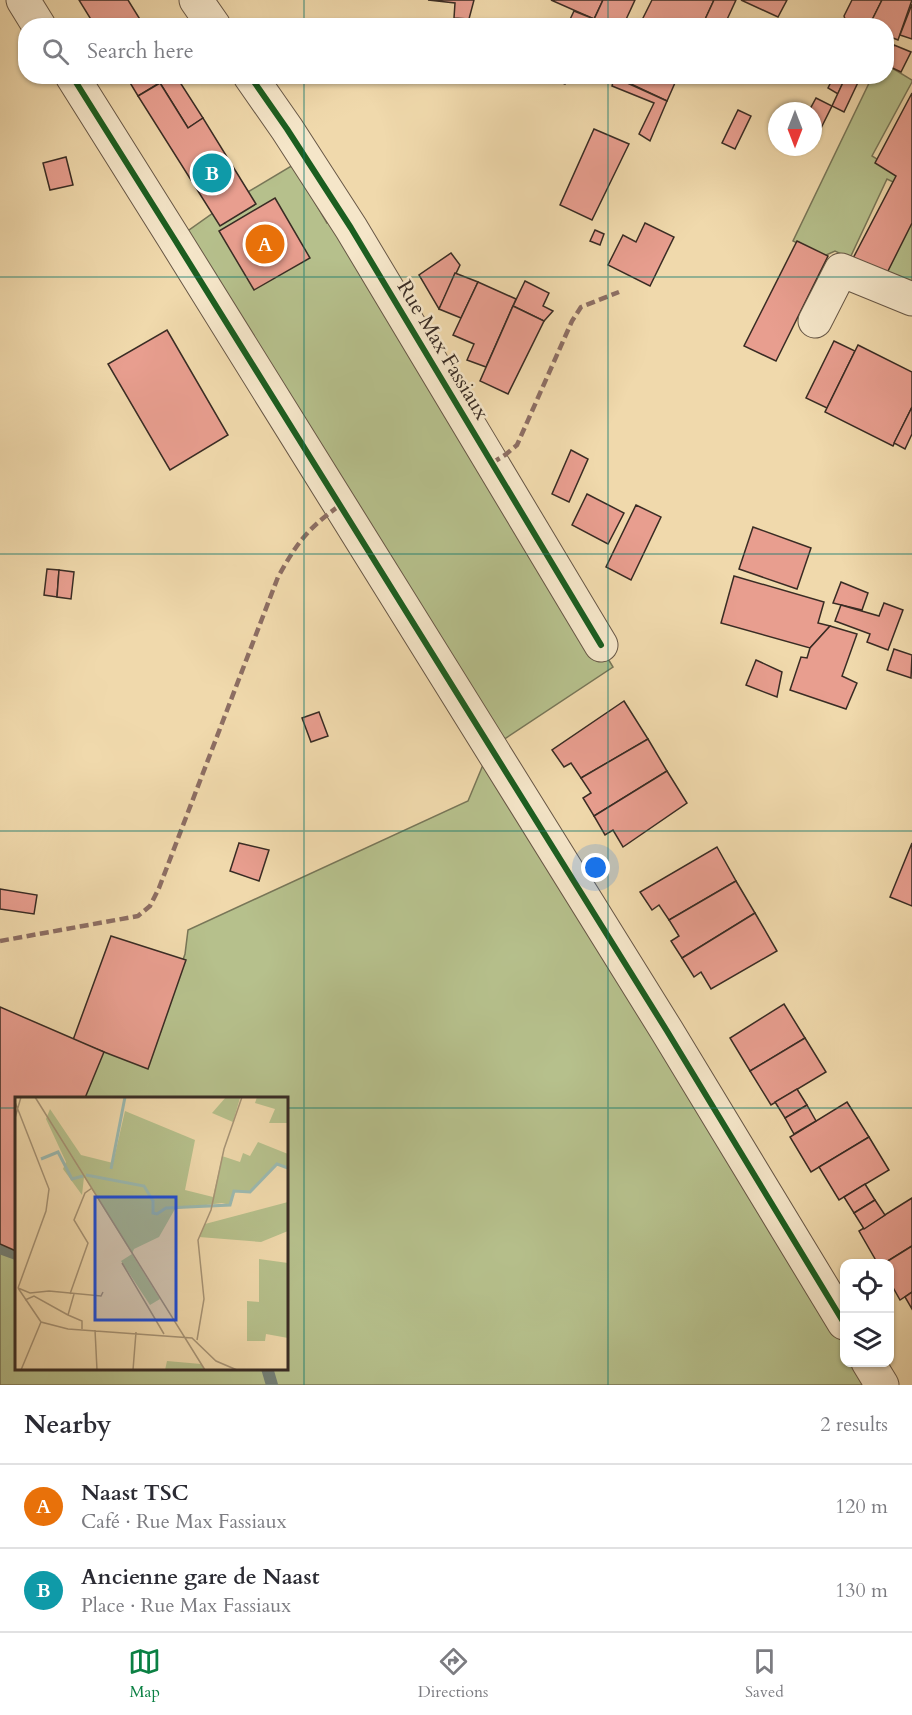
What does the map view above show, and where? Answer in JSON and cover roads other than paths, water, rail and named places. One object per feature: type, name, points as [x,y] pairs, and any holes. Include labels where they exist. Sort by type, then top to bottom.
[{"type":"street","points":[[23,0],[34,18]]},
{"type":"street","points":[[196,0],[208,18]]},
{"type":"street","points":[[77,84],[667,1031],[840,1316]]},
{"type":"street","name":"Rue Max Fassiaux","points":[[256,84],[351,228],[601,645]]},
{"type":"street","points":[[815,321],[841,270],[912,298]]},
{"type":"street","points":[[871,1367],[882,1385]]},
{"type":"waterway","points":[[0,1248],[15,1254]]},
{"type":"waterway","points":[[268,1370],[272,1385]]},
{"type":"place","name":"Ancienne gare de Naast","points":[[212,173]]},
{"type":"place","name":"Naast TSC","points":[[265,244]]}]
